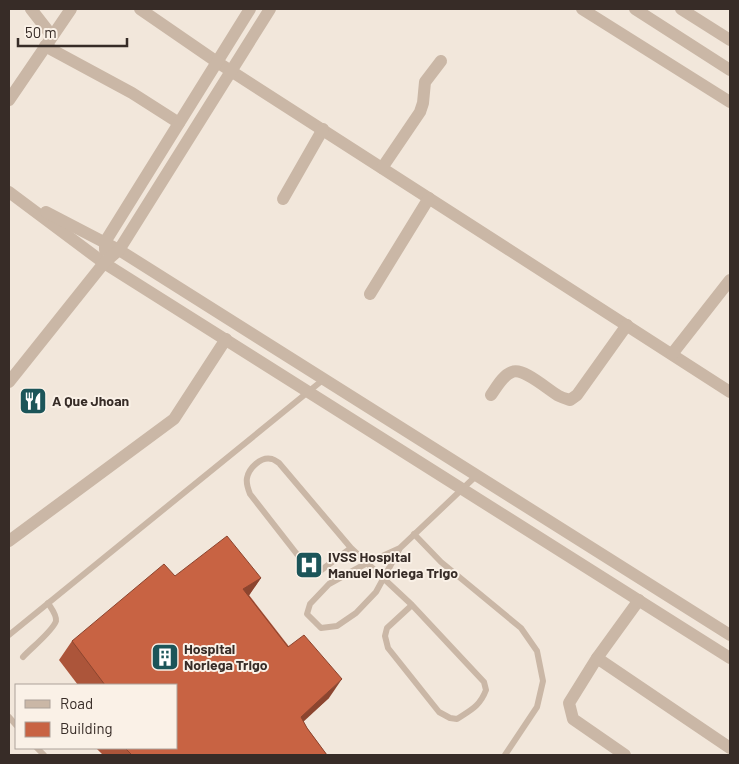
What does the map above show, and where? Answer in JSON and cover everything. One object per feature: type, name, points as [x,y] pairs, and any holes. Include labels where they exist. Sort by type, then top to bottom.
[{"type":"street","points":[[31,9],[49,41],[179,123]]},
{"type":"street","points":[[9,100],[71,9]]},
{"type":"street","points":[[140,9],[218,62],[730,392]]},
{"type":"street","points":[[104,263],[105,242],[250,9]]},
{"type":"street","points":[[9,382],[104,263],[119,250],[270,9]]},
{"type":"street","points":[[582,9],[730,102]]},
{"type":"street","points":[[635,9],[730,70]]},
{"type":"street","points":[[681,9],[730,40]]},
{"type":"street","points":[[382,168],[420,112],[425,82],[441,61]]},
{"type":"street","points":[[283,199],[322,129]]},
{"type":"street","points":[[11,197],[119,250],[730,636]]},
{"type":"street","points":[[11,197],[104,263],[730,658]]},
{"type":"street","points":[[370,294],[429,198]]},
{"type":"street","points":[[672,354],[730,280]]},
{"type":"street","points":[[491,395],[504,378],[512,372],[518,371],[533,378],[560,397],[570,400],[577,395],[627,325]]},
{"type":"street","points":[[9,541],[174,419],[226,339]]},
{"type":"street","points":[[625,755],[573,719],[569,703],[597,658],[640,600]]},
{"type":"street","points":[[597,658],[730,748]]},
{"type":"lane","points":[[9,635],[324,379]]},
{"type":"lane","points":[[351,548],[320,570],[313,571],[307,567],[250,494],[247,479],[250,471],[263,460],[272,458],[279,463],[351,548],[412,605],[484,682],[486,690],[478,705],[457,719],[450,718],[439,712],[388,648],[385,636],[387,628],[412,605]]},
{"type":"lane","points":[[400,548],[328,584],[310,604],[307,614],[321,628],[337,626],[356,613],[376,592],[400,548],[477,476]]},
{"type":"lane","points":[[414,534],[441,562],[522,628],[537,651],[543,680],[537,708],[505,755]]},
{"type":"lane","points":[[23,657],[53,627],[56,620],[55,615],[48,603]]},
{"type":"building","name":"Hospital Noriega Trigo","points":[[227,536],[261,578],[243,589],[288,647],[304,635],[342,679],[301,717],[327,755],[132,755],[126,749],[178,749],[178,684],[104,684],[72,641],[164,564],[175,576]]},
{"type":"place","name":"A Que Jhoan","points":[[33,401]]},
{"type":"place","name":"IVSS Hospital Manuel Noriega Trigo","points":[[309,565]]},
{"type":"place","name":"Hospital Noriega Trigo","points":[[165,657]]}]
